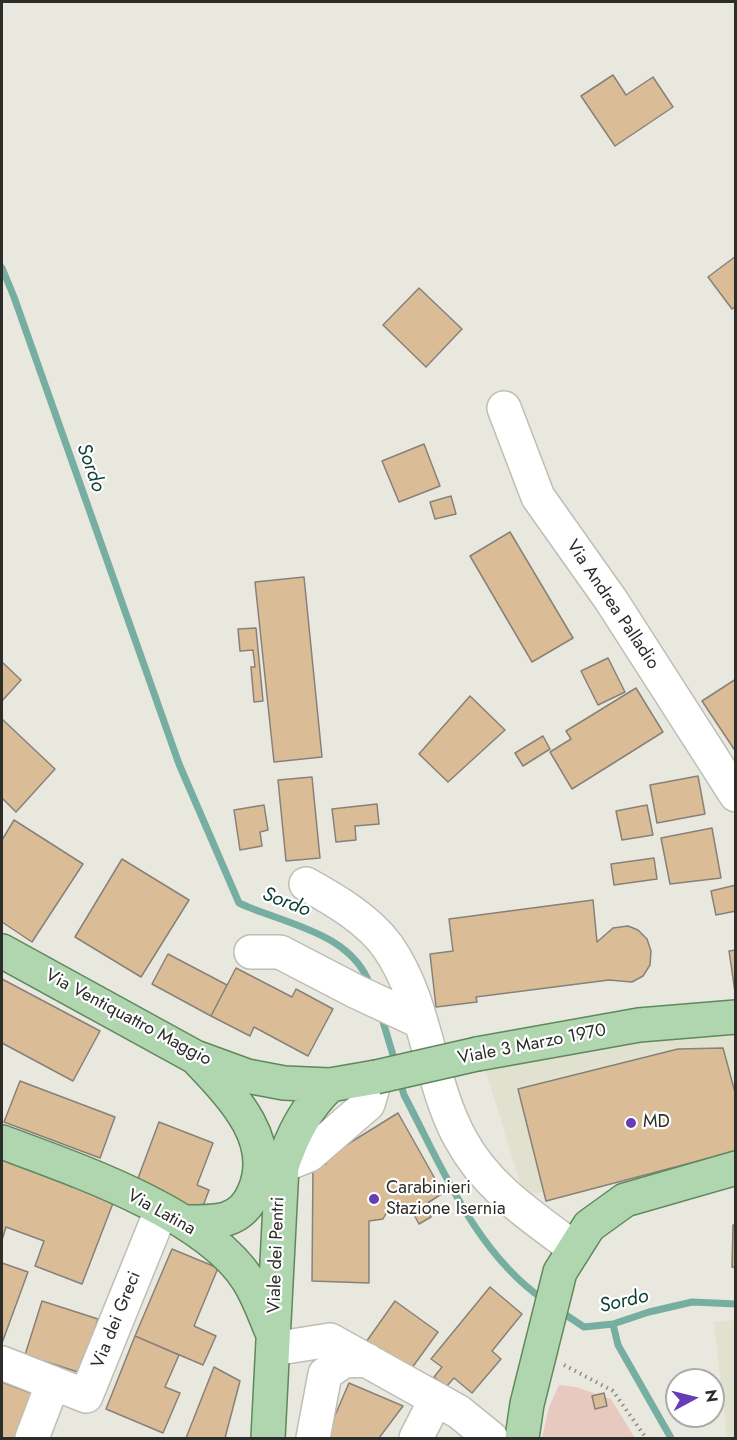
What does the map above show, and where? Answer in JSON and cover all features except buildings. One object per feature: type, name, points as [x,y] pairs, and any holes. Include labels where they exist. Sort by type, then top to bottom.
[{"type":"main road","name":"Via Ventiquattro Maggio","points":[[2,951],[195,1057],[266,1080],[330,1085]]},
{"type":"main road","name":"Viale 3 Marzo 1970","points":[[330,1085],[477,1054],[639,1025],[735,1017]]},
{"type":"main road","points":[[173,1216],[232,1219],[244,1210],[252,1198],[262,1167],[260,1148],[249,1123],[224,1088],[195,1057]]},
{"type":"main road","name":"Viale dei Pentri","points":[[268,1438],[282,1166],[294,1131],[314,1101],[330,1085]]},
{"type":"main road","name":"Via Latina","points":[[2,1142],[82,1172],[173,1216],[223,1251],[247,1279],[274,1343]]},
{"type":"main road","points":[[522,1438],[541,1344],[567,1260],[589,1226],[625,1200],[735,1168]]},
{"type":"street","name":"Via Andrea Palladio","points":[[504,408],[538,497],[611,600],[735,795]]},
{"type":"street","points":[[306,884],[359,918],[388,946],[407,981],[410,1016],[460,1138],[486,1178],[567,1260]]},
{"type":"street","points":[[251,952],[280,952],[357,992],[410,1016]]},
{"type":"street","points":[[282,1166],[309,1155],[368,1104],[376,1077]]},
{"type":"street","name":"Via dei Greci","points":[[2,1363],[86,1396],[173,1216]]},
{"type":"street","points":[[274,1343],[330,1340],[367,1360],[428,1425],[459,1412],[491,1438]]},
{"type":"street","points":[[313,1438],[325,1374],[344,1361],[367,1360]]},
{"type":"street","points":[[32,1438],[53,1383]]},
{"type":"path","points":[[541,1344],[577,1370],[613,1391],[646,1438]]},
{"type":"shaded area","name":"MD","points":[[718,1030],[735,1031],[735,1150],[524,1196],[485,1068]]},
{"type":"shaded area","points":[[735,1320],[735,1438],[727,1438],[725,1368],[719,1368],[714,1322]]},
{"type":"shaded area","points":[[559,1385],[576,1387],[611,1399],[635,1438],[542,1438],[549,1407]]},
{"type":"waterway","name":"Sordo","points":[[2,268],[179,764],[239,903],[332,941],[361,967],[370,985]]},
{"type":"waterway","name":"Sordo","points":[[381,1015],[396,1065]]},
{"type":"waterway","name":"Sordo","points":[[400,1081],[404,1095],[447,1179],[479,1233],[498,1258],[544,1300]]},
{"type":"waterway","name":"Sordo","points":[[560,1311],[584,1327],[613,1324],[649,1312],[692,1302],[736,1304]]},
{"type":"waterway","points":[[613,1324],[618,1345],[671,1438]]},
{"type":"place","name":"MD","points":[[631,1123]]},
{"type":"place","name":"Carabinieri Stazione Isernia","points":[[374,1199]]}]
